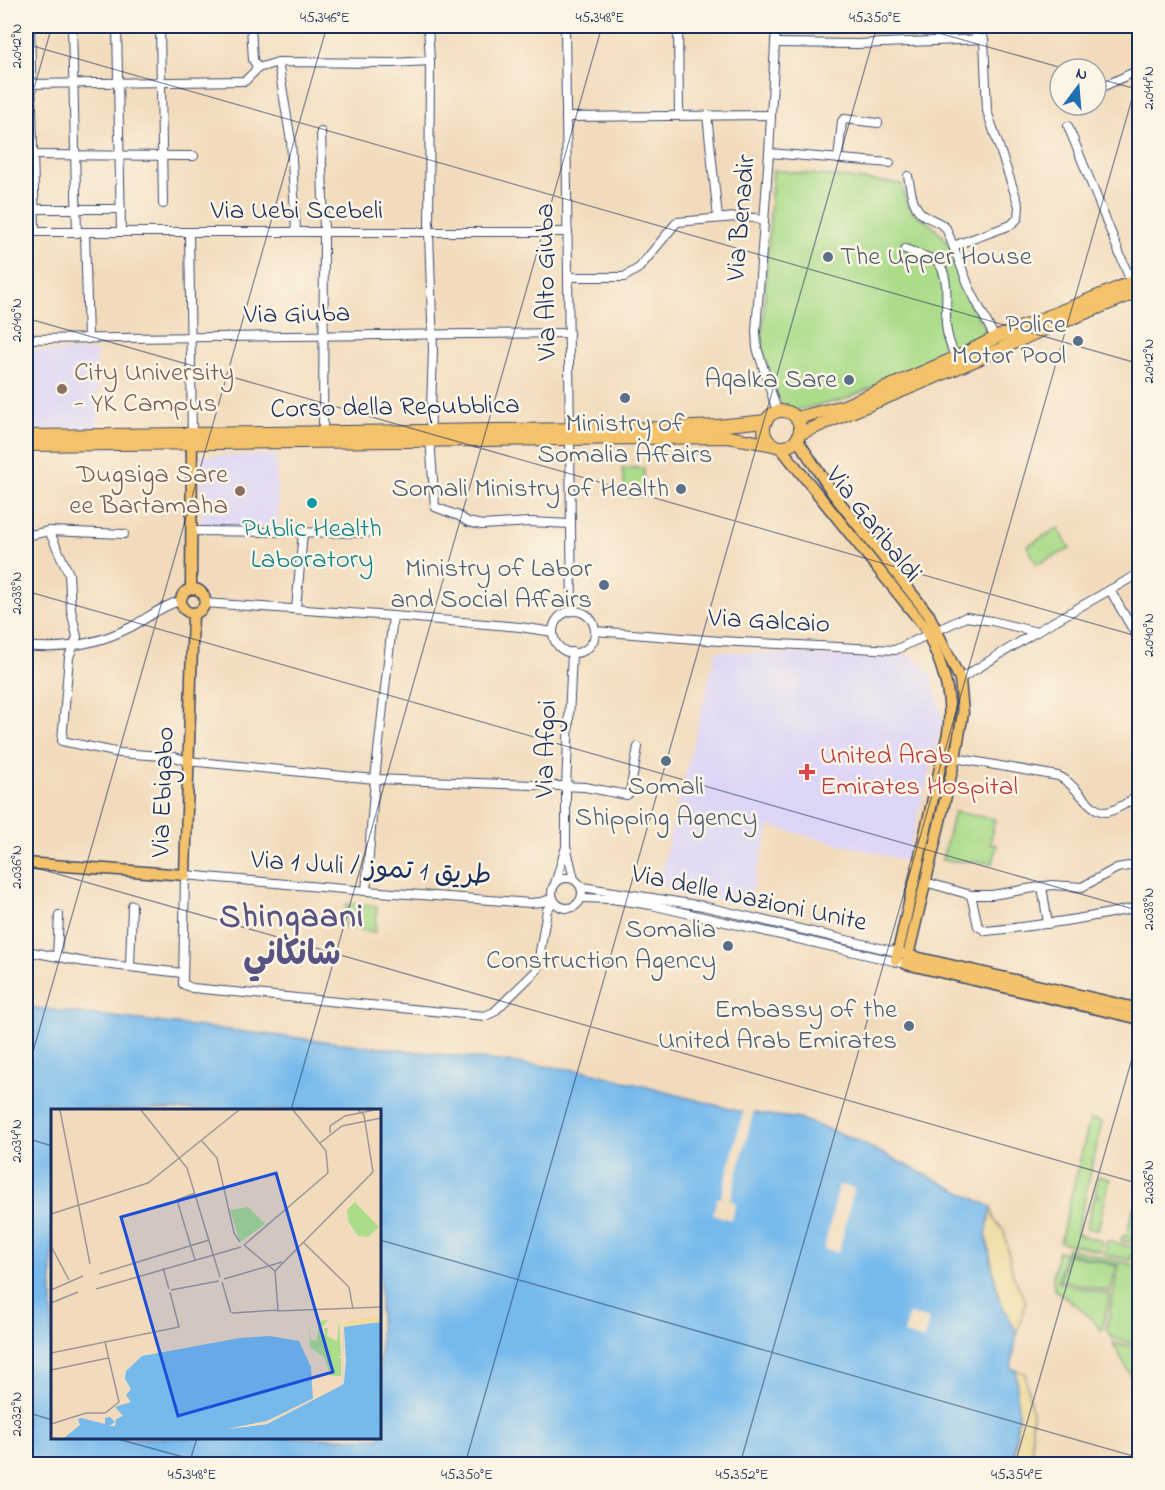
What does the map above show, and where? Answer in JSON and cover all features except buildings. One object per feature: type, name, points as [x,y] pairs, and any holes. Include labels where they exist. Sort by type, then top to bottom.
[{"type":"highway","points":[[796,418],[844,406],[1033,334],[1137,284]]},
{"type":"highway","points":[[26,445],[323,436],[570,434],[728,437],[777,446],[790,445],[798,436],[957,362],[995,338],[1113,295]]},
{"type":"highway","points":[[777,446],[766,437],[764,426],[777,411],[788,412],[796,418],[800,429],[798,436]]},
{"type":"highway","points":[[570,434],[766,421]]},
{"type":"highway","points":[[26,436],[192,440]]},
{"type":"main road","name":"Via Garibaldi","points":[[798,436],[834,495],[929,615],[932,631]]},
{"type":"main road","points":[[191,589],[192,440]]},
{"type":"main road","name":"Via Garibaldi","points":[[777,446],[924,626],[932,631]]},
{"type":"main road","points":[[191,589],[201,593],[204,603],[201,610],[193,613],[186,611],[180,601],[185,592],[191,589]]},
{"type":"main road","name":"Via Ebigabo","points":[[185,875],[193,613]]},
{"type":"main road","points":[[902,958],[953,735],[963,713],[960,679],[932,631]]},
{"type":"main road","points":[[902,958],[925,882],[955,758],[948,688],[932,631]]},
{"type":"main road","points":[[26,862],[185,875]]},
{"type":"main road","points":[[902,958],[953,966],[1140,1019]]},
{"type":"main road","points":[[902,958],[1057,994],[1140,1009]]},
{"type":"street","points":[[30,26],[29,155],[34,209],[30,232]]},
{"type":"street","points":[[72,26],[76,209],[81,232],[88,339]]},
{"type":"street","points":[[117,26],[121,232]]},
{"type":"street","points":[[160,26],[163,204]]},
{"type":"street","points":[[251,26],[253,60],[258,68]]},
{"type":"street","points":[[428,26],[432,335],[430,435],[435,507],[468,522],[482,525],[530,522],[571,524]]},
{"type":"street","name":"Via Alto Giuba","points":[[565,26],[572,611]]},
{"type":"street","points":[[678,26],[679,115]]},
{"type":"street","name":"Via Benadir","points":[[776,26],[756,331],[757,348],[777,411]]},
{"type":"street","points":[[976,39],[976,32],[984,26]]},
{"type":"street","points":[[1045,29],[1063,26]]},
{"type":"street","points":[[775,43],[858,44],[984,39],[987,111],[1019,206],[1018,218],[1011,225],[953,246]]},
{"type":"street","points":[[28,84],[245,81],[258,68],[278,62],[430,61]]},
{"type":"street","points":[[278,62],[291,141],[296,232]]},
{"type":"street","points":[[1108,84],[1132,73],[1140,74]]},
{"type":"street","points":[[707,115],[718,218]]},
{"type":"street","points":[[566,117],[770,115]]},
{"type":"street","points":[[838,159],[842,120],[878,123]]},
{"type":"street","points":[[1068,126],[1137,284]]},
{"type":"street","points":[[321,132],[324,232],[323,436]]},
{"type":"street","points":[[769,153],[890,164]]},
{"type":"street","points":[[29,155],[194,156]]},
{"type":"street","points":[[908,177],[916,209],[946,228],[970,289],[995,338]]},
{"type":"street","points":[[34,209],[121,208]]},
{"type":"street","points":[[568,277],[624,277],[632,274],[677,222],[718,218],[755,218],[764,222]]},
{"type":"street","name":"Via Uebi Scebeli","points":[[30,232],[568,232]]},
{"type":"street","points":[[189,232],[192,440]]},
{"type":"street","points":[[905,249],[937,261],[941,265],[948,338],[957,362]]},
{"type":"street","name":"Via Giuba","points":[[26,339],[569,333]]},
{"type":"street","points":[[26,536],[49,531],[124,534]]},
{"type":"street","points":[[49,531],[69,574],[71,610],[77,637],[69,657],[62,741],[120,753],[375,779],[585,787],[627,795],[630,792],[638,747]]},
{"type":"street","points":[[192,531],[367,533]]},
{"type":"street","points":[[296,609],[303,533]]},
{"type":"street","points":[[960,679],[1140,573]]},
{"type":"street","points":[[1110,590],[1140,642]]},
{"type":"street","points":[[26,646],[87,644],[110,637],[148,618],[162,607],[180,601]]},
{"type":"street","points":[[204,603],[393,616],[553,632]]},
{"type":"street","points":[[572,611],[586,615],[594,626],[594,631],[594,638],[586,648],[572,652],[561,648],[553,632],[558,618],[572,611]]},
{"type":"street","points":[[366,891],[375,779],[393,616]]},
{"type":"street","name":"Via Galcaio","points":[[594,631],[720,641],[895,650],[966,617],[1037,632]]},
{"type":"street","name":"Via Afgoi","points":[[566,846],[566,787],[572,652]]},
{"type":"street","points":[[955,758],[1058,776],[1066,779],[1097,810],[1106,812],[1137,796],[1140,806]]},
{"type":"street","points":[[566,846],[574,879],[582,887],[582,898],[576,906],[570,908],[565,908],[554,899],[552,892],[566,846]]},
{"type":"street","points":[[925,882],[971,895],[992,895],[1042,886],[1082,886],[1117,868],[1140,864]]},
{"type":"street","name":"Via 1 Juli / طريق 1 تموز","points":[[185,875],[530,903],[554,899]]},
{"type":"street","name":"Via Ebigabo","points":[[182,973],[185,875]]},
{"type":"street","points":[[555,884],[563,878],[574,879]]},
{"type":"street","points":[[1042,886],[1048,924]]},
{"type":"street","name":"Via delle Nazioni Unite","points":[[582,887],[702,906],[902,958]]},
{"type":"street","points":[[971,895],[978,926],[986,931],[1116,914],[1140,907]]},
{"type":"street","name":"Via delle Nazioni Unite","points":[[582,898],[612,899],[651,905],[902,958]]},
{"type":"street","points":[[26,951],[85,962],[182,973],[183,984],[192,988],[485,1016],[494,1012],[537,970],[547,910],[554,899]]},
{"type":"street","points":[[130,966],[132,905]]},
{"type":"street","points":[[57,956],[59,915]]},
{"type":"shaded area","name":"City University - YK Campus","points":[[26,351],[96,351],[99,428],[26,430]]},
{"type":"shaded area","name":"Dugsiga Sare ee Bartamaha","points":[[276,455],[279,527],[202,526],[202,456]]},
{"type":"shaded area","name":"United Arab Emirates Hospital","points":[[716,651],[887,659],[896,655],[911,656],[923,663],[932,678],[943,719],[906,861],[770,826],[747,907],[658,885]]},
{"type":"green space","points":[[773,170],[902,184],[912,210],[934,228],[946,242],[953,255],[964,291],[989,336],[843,400],[795,410],[782,406],[764,357],[762,340]]},
{"type":"green space","points":[[622,468],[644,468],[643,496],[626,497]]},
{"type":"green space","points":[[1058,528],[1070,549],[1037,564],[1027,546]]},
{"type":"green space","points":[[954,812],[995,819],[990,844],[997,845],[993,863],[942,860]]},
{"type":"green space","points":[[346,904],[377,906],[375,932],[344,927]]},
{"type":"green space","points":[[1090,1119],[1102,1122],[1077,1232],[1079,1235],[1102,1241],[1100,1251],[1060,1242]]},
{"type":"green space","points":[[1098,1176],[1110,1179],[1098,1230],[1086,1228],[1094,1196],[1100,1197],[1095,1193]]},
{"type":"green space","points":[[1133,1208],[1140,1210],[1131,1243],[1121,1241],[1122,1236],[1126,1237]]},
{"type":"green space","points":[[1107,1241],[1131,1247],[1135,1244],[1131,1260],[1104,1254]]},
{"type":"green space","points":[[1067,1248],[1139,1266],[1139,1345],[1112,1338],[1106,1330],[1119,1265],[1066,1252]]},
{"type":"green space","points":[[1058,1251],[1065,1253],[1058,1282],[1110,1295],[1102,1330],[1082,1310],[1054,1289],[1053,1276]]},
{"type":"green space","points":[[1067,1254],[1117,1266],[1110,1292],[1060,1280]]},
{"type":"green space","points":[[1113,1343],[1139,1348],[1139,1419],[1130,1374]]},
{"type":"sand","points":[[991,1207],[994,1219],[1004,1231],[1013,1275],[1026,1302],[1017,1333],[999,1299],[986,1235]]},
{"type":"sand","points":[[1016,1370],[1025,1373],[1032,1412],[1032,1464],[1014,1464],[1018,1415]]},
{"type":"water","points":[[26,1007],[586,1071],[738,1111],[800,1119],[849,1137],[991,1207],[986,1235],[988,1247],[999,1299],[1017,1333],[1011,1368],[1016,1370],[1018,1415],[1013,1464],[26,1464]]},
{"type":"pier","points":[[744,1109],[754,1110],[730,1201],[736,1202],[732,1220],[713,1215],[717,1198],[721,1198]]},
{"type":"pier","points":[[839,1185],[854,1188],[839,1252],[824,1249]]},
{"type":"pier","points":[[909,1314],[929,1319],[924,1340],[904,1334]]},
{"type":"place","name":"The Upper House","points":[[828,257]]},
{"type":"place","name":"Police Motor Pool","points":[[1078,341]]},
{"type":"place","name":"Aqalka Sare","points":[[849,380]]},
{"type":"place","name":"City University - YK Campus","points":[[62,389]]},
{"type":"place","name":"Ministry of Somalia Affairs","points":[[625,398]]},
{"type":"place","name":"Somali Ministry of Health","points":[[681,489]]},
{"type":"place","name":"Dugsiga Sare ee Bartamaha","points":[[240,491]]},
{"type":"place","name":"Public Health Laboratory","points":[[312,503]]},
{"type":"place","name":"Ministry of Labor and Social Affairs","points":[[604,585]]},
{"type":"place","name":"Somali Shipping Agency","points":[[666,761]]},
{"type":"place","name":"United Arab Emirates Hospital","points":[[807,772]]},
{"type":"place","name":"Somalia Construction Agency","points":[[728,946]]},
{"type":"place","name":"Embassy of the United Arab Emirates","points":[[909,1026]]},
{"type":"district","name":"Shingaani شانكاني","points":[[292,937]]}]
